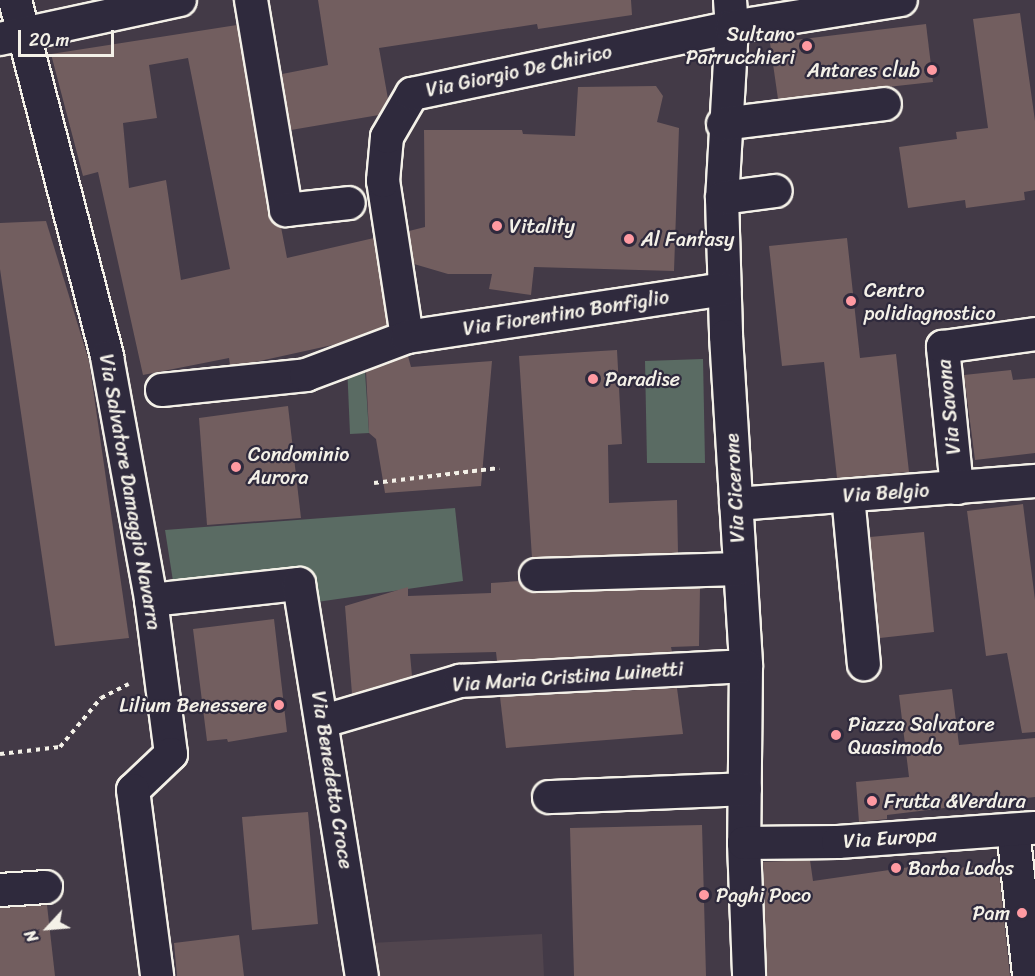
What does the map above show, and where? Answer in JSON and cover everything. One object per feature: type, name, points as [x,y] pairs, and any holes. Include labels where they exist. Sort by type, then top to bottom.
[{"type":"street","name":"Via Salvatore Damaggio Navarra","points":[[15,0],[11,37],[107,357],[151,600],[171,754],[133,790],[157,976]]},
{"type":"street","points":[[11,37],[136,5],[180,0]]},
{"type":"street","points":[[251,0],[286,210],[349,203]]},
{"type":"street","name":"Via Giorgio De Chirico","points":[[407,337],[383,181],[387,137],[412,94],[731,13],[901,0]]},
{"type":"street","name":"Via Cicerone","points":[[731,13],[723,124],[722,198],[724,289],[746,666],[744,843],[749,976]]},
{"type":"street","points":[[723,124],[885,105]]},
{"type":"street","points":[[722,198],[776,191]]},
{"type":"street","name":"Via Fiorentino Bonfiglio","points":[[162,390],[306,375],[407,337],[724,289]]},
{"type":"street","name":"Via Savona","points":[[957,488],[943,346],[1035,334]]},
{"type":"street","name":"Via Belgio","points":[[736,504],[1035,481]]},
{"type":"street","points":[[848,496],[864,663]]},
{"type":"street","points":[[536,574],[740,569]]},
{"type":"street","name":"Via Benedetto Croce","points":[[151,600],[300,584],[324,721],[362,976]]},
{"type":"street","name":"Via Maria Cristina Luinetti","points":[[324,721],[460,681],[746,666]]},
{"type":"street","points":[[549,797],[744,789]]},
{"type":"street","points":[[1024,829],[1029,976]]},
{"type":"street","name":"Via Europa","points":[[744,843],[1024,829]]},
{"type":"street","points":[[0,890],[46,887]]},
{"type":"path","points":[[374,483],[500,468]]},
{"type":"path","points":[[0,754],[60,747],[101,698],[133,682]]},
{"type":"shaded area","points":[[542,934],[544,976],[376,976],[371,943]]},
{"type":"green space","points":[[703,359],[705,463],[647,463],[645,361]]},
{"type":"green space","points":[[347,364],[363,366],[365,371],[369,433],[350,434]]},
{"type":"green space","points":[[455,508],[463,581],[310,603],[175,594],[165,530]]},
{"type":"building","points":[[318,0],[631,0],[632,15],[538,29],[537,24],[379,48],[388,99],[379,115],[291,130],[282,74],[328,65]]},
{"type":"building","points":[[1020,13],[1035,121],[1035,190],[1024,192],[1025,200],[966,208],[965,200],[908,208],[899,147],[957,139],[956,132],[988,128],[973,19]]},
{"type":"building","points":[[926,24],[933,82],[778,99],[770,43]]},
{"type":"building","points":[[237,25],[268,213],[281,227],[287,258],[374,238],[387,325],[337,344],[251,363],[230,365],[229,358],[143,375],[98,172],[83,176],[51,54]],"holes":[[[188,58],[230,269],[181,280],[166,180],[129,188],[123,123],[157,118],[149,65]]]},
{"type":"building","name":"Vitality","points":[[656,86],[663,96],[657,122],[679,128],[674,271],[534,267],[531,295],[489,289],[492,274],[448,274],[414,264],[409,231],[425,227],[424,130],[522,130],[523,134],[575,136],[578,87]]},
{"type":"building","points":[[46,221],[89,361],[129,638],[55,646],[0,269],[0,223]]},
{"type":"building","points":[[847,238],[860,358],[896,354],[909,472],[837,478],[824,362],[782,366],[769,246]]},
{"type":"building","points":[[617,350],[622,444],[608,445],[609,503],[677,500],[678,553],[532,558],[519,356]]},
{"type":"building","points":[[408,356],[411,367],[492,361],[481,486],[385,493],[376,439],[369,433],[366,371]]},
{"type":"building","points":[[1011,370],[1013,380],[1035,378],[1035,453],[975,460],[964,375]]},
{"type":"building","name":"Condominio Aurora","points":[[288,406],[301,518],[207,525],[199,418]]},
{"type":"building","points":[[1023,504],[1035,600],[1035,732],[1022,733],[1007,653],[986,656],[967,511]]},
{"type":"building","points":[[924,532],[934,632],[880,638],[870,537]]},
{"type":"building","points":[[520,581],[527,591],[537,593],[700,588],[699,646],[671,647],[672,652],[497,661],[496,652],[410,654],[412,676],[352,694],[345,606],[408,587],[408,596],[491,593],[491,583]]},
{"type":"building","points":[[274,619],[287,732],[228,742],[227,739],[207,741],[193,629]]},
{"type":"building","points":[[677,688],[683,734],[506,748],[500,697]]},
{"type":"building","points":[[952,689],[959,745],[1035,738],[1035,797],[887,815],[887,819],[859,822],[856,782],[909,777],[899,695]]},
{"type":"building","points":[[308,812],[318,924],[252,930],[242,817]]},
{"type":"building","points":[[702,825],[706,976],[574,976],[570,828]]},
{"type":"building","points":[[810,860],[813,881],[917,866],[918,873],[998,863],[1010,976],[767,976],[763,862]]},
{"type":"building","points":[[47,905],[55,976],[0,976],[0,908]]},
{"type":"building","points":[[239,935],[244,976],[177,976],[174,943]]},
{"type":"place","name":"Sultano Parrucchieri","points":[[807,46]]},
{"type":"place","name":"Antares club","points":[[932,70]]},
{"type":"place","name":"Vitality","points":[[497,226]]},
{"type":"place","name":"Al Fantasy","points":[[629,239]]},
{"type":"place","name":"Centro polidiagnostico","points":[[851,301]]},
{"type":"place","name":"Paradise","points":[[593,379]]},
{"type":"place","name":"Condominio Aurora","points":[[236,467]]},
{"type":"place","name":"Lilium Benessere","points":[[279,705]]},
{"type":"place","name":"Piazza Salvatore Quasimodo","points":[[836,735]]},
{"type":"place","name":"Frutta &Verdura","points":[[872,801]]},
{"type":"place","name":"Barba Lodos","points":[[896,868]]},
{"type":"place","name":"Paghi Poco","points":[[704,895]]},
{"type":"place","name":"Pam","points":[[1022,913]]}]
